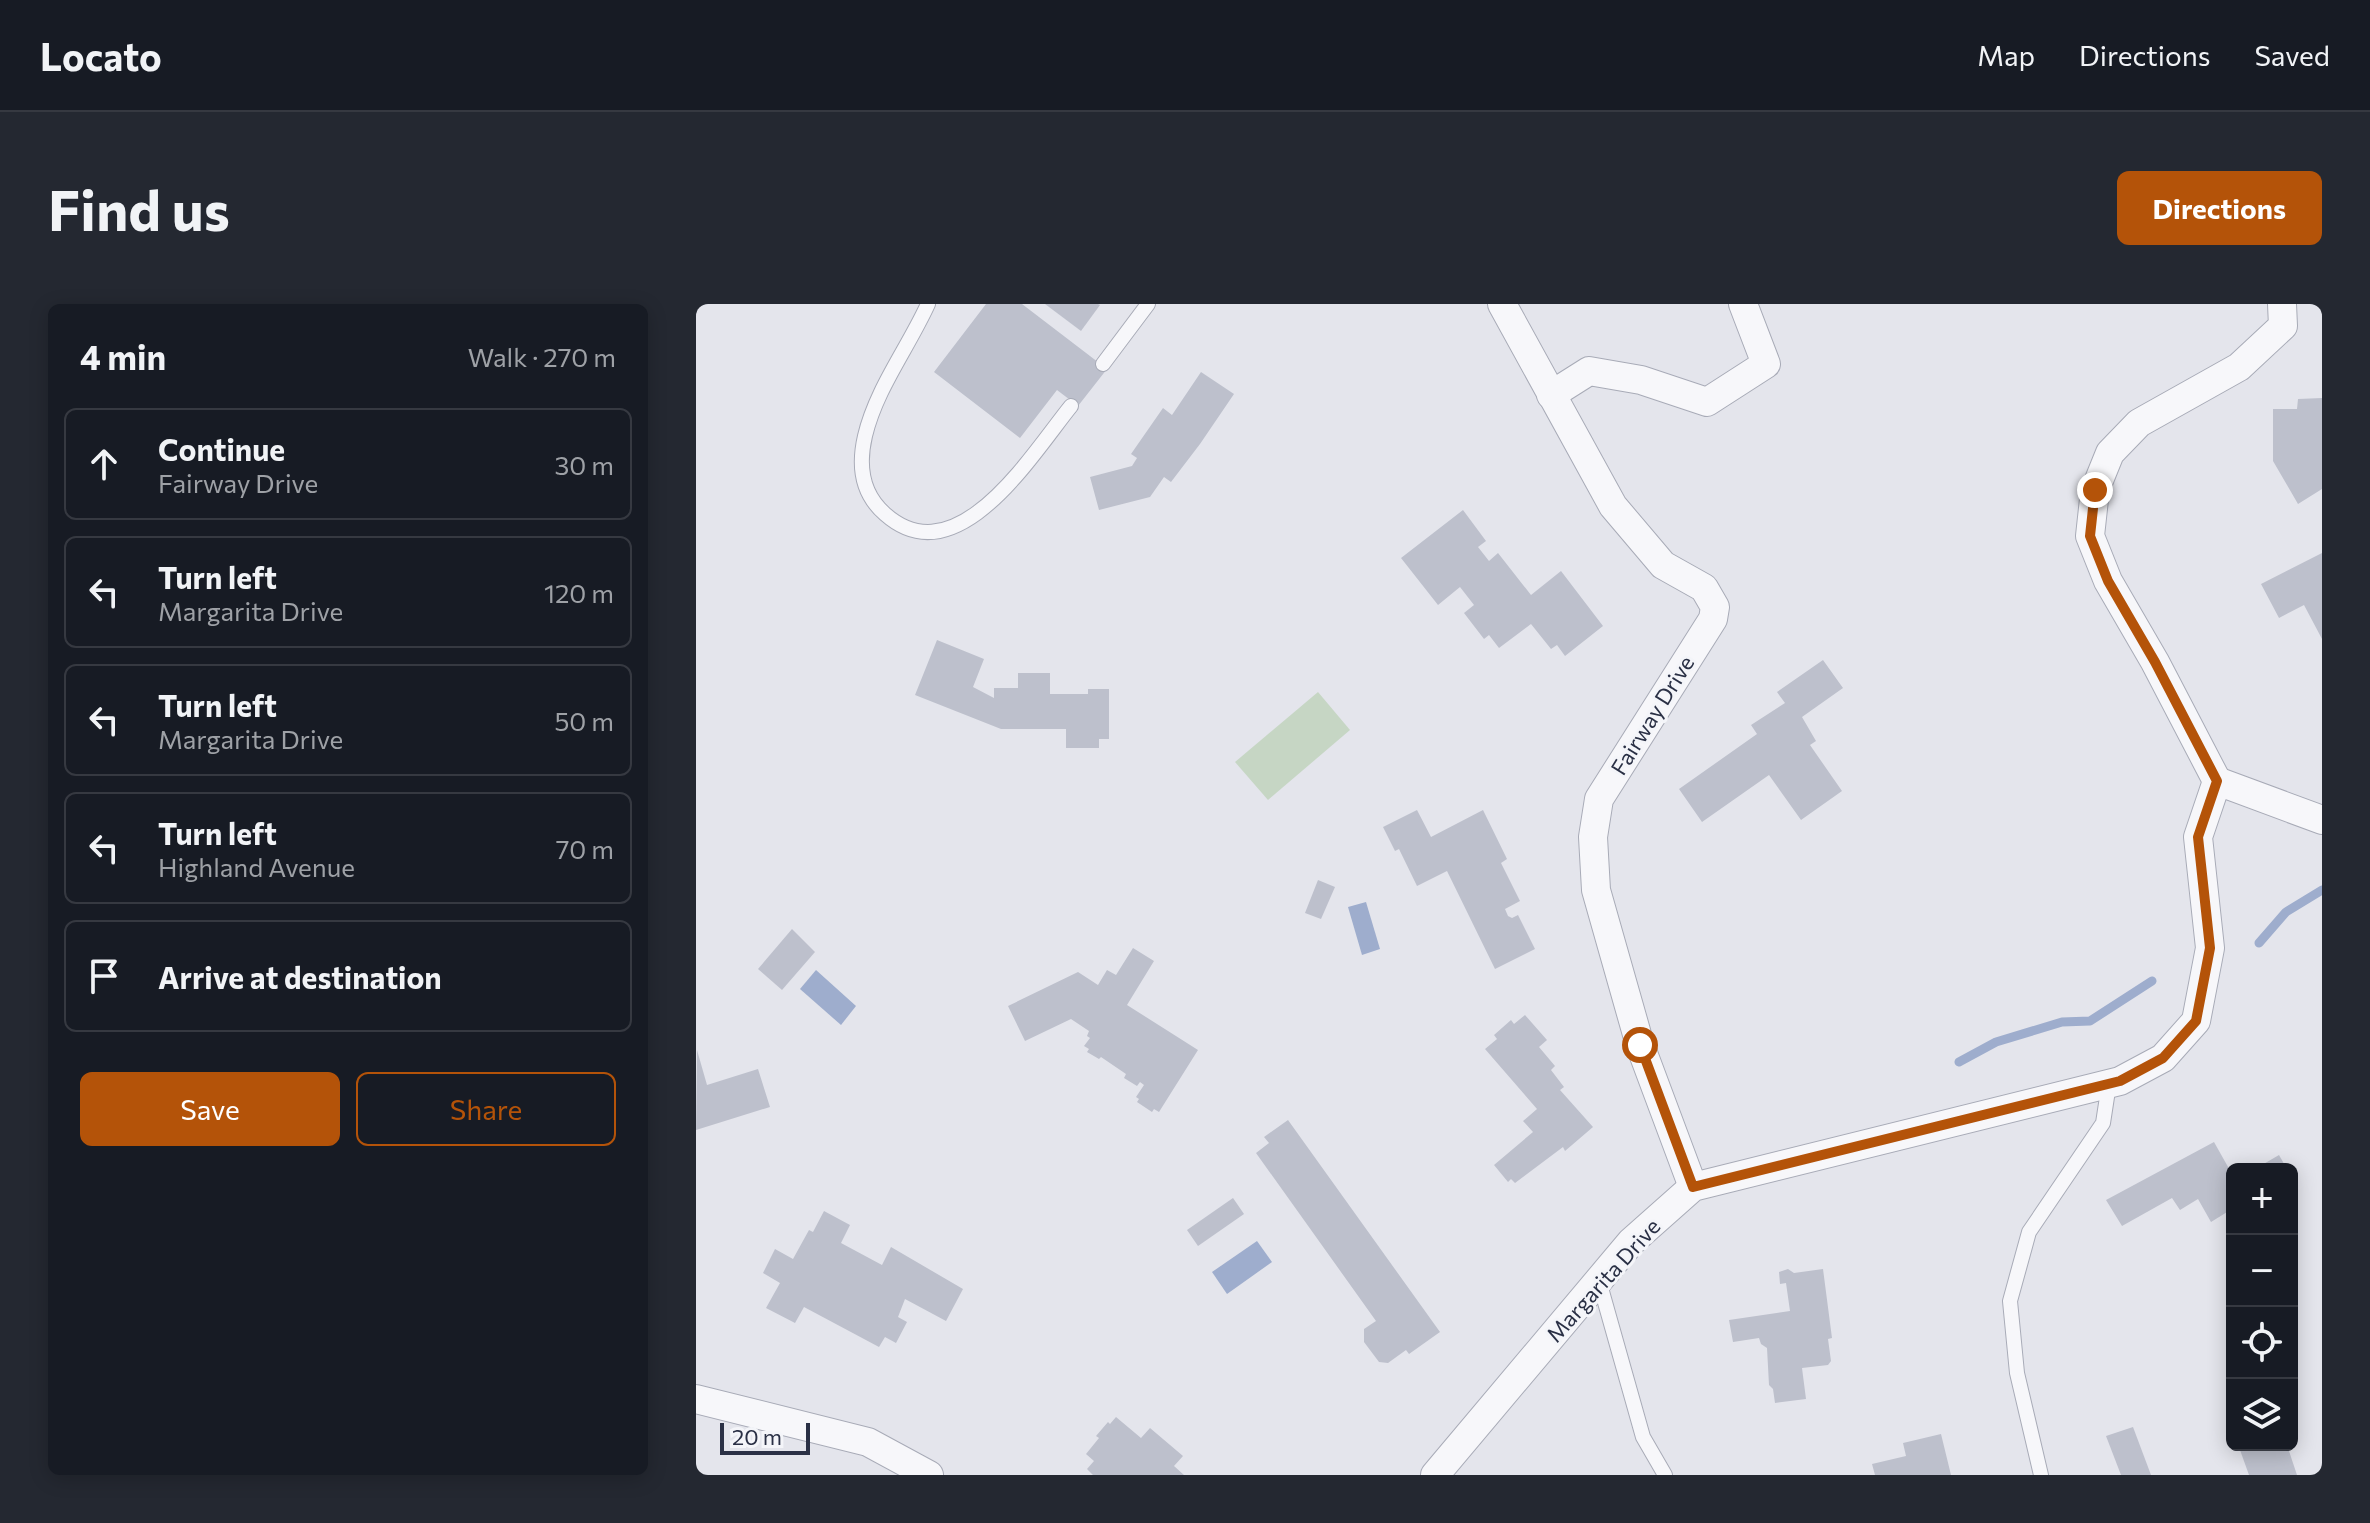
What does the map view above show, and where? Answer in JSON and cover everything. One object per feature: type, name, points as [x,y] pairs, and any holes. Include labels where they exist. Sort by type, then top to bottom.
[{"type":"street","name":"Fairway Drive","points":[[1502,304],[1613,506],[1663,565],[1704,588],[1715,607],[1713,619],[1599,799],[1593,837],[1596,890],[1600,905],[1640,1045],[1693,1187]]},
{"type":"street","points":[[1551,395],[1589,371],[1641,380],[1707,402],[1766,364],[1743,304]]},
{"type":"street","points":[[2282,304],[2283,326],[2239,367],[2139,423],[2110,453],[2095,490],[2090,536],[2108,581],[2155,662],[2217,781],[2322,820]]},
{"type":"street","name":"Margarita Drive","points":[[1435,1475],[1631,1242],[1693,1187],[2120,1081],[2163,1058],[2196,1021],[2210,948],[2198,837],[2217,781]]},
{"type":"street","points":[[696,1399],[868,1442],[929,1475]]},
{"type":"lane","points":[[928,304],[882,391],[865,436],[862,466],[865,487],[874,504],[892,521],[919,532],[945,531],[971,519],[993,501],[1071,406]]},
{"type":"lane","points":[[1103,364],[1148,304]]},
{"type":"lane","points":[[2041,1475],[2017,1373],[2010,1301],[2029,1232],[2103,1123],[2109,1084]]},
{"type":"lane","points":[[1599,1281],[1643,1437],[1665,1475]]},
{"type":"green space","points":[[1318,692],[1350,730],[1268,800],[1235,762]]},
{"type":"water","points":[[1366,902],[1380,949],[1362,955],[1348,907]]},
{"type":"water","points":[[816,970],[856,1006],[841,1025],[800,989]]},
{"type":"water","points":[[1257,1241],[1272,1262],[1227,1294],[1212,1272]]},
{"type":"building","points":[[986,304],[1022,304],[1107,369],[1078,406],[1057,390],[1020,438],[934,372]]},
{"type":"building","points":[[1045,304],[1098,304],[1100,305],[1081,331]]},
{"type":"building","points":[[1201,372],[1234,394],[1200,444],[1171,482],[1164,477],[1150,497],[1099,510],[1090,477],[1132,466],[1137,458],[1131,454],[1163,408],[1172,415]]},
{"type":"building","points":[[2322,398],[2322,489],[2298,504],[2273,461],[2273,409],[2297,409],[2298,399]]},
{"type":"building","points":[[1463,510],[1486,541],[1478,547],[1489,561],[1498,553],[1531,595],[1561,571],[1603,626],[1565,656],[1557,645],[1551,649],[1531,624],[1499,648],[1489,635],[1484,639],[1464,613],[1474,605],[1460,587],[1438,605],[1401,558]]},
{"type":"building","points":[[2322,553],[2322,639],[2304,605],[2279,618],[2261,584]]},
{"type":"building","points":[[937,640],[984,659],[973,687],[994,698],[994,688],[1018,688],[1018,673],[1050,673],[1050,694],[1088,694],[1088,689],[1109,689],[1109,739],[1099,739],[1099,748],[1066,748],[1066,729],[1001,729],[915,695]]},
{"type":"building","points":[[1823,660],[1843,688],[1802,717],[1816,741],[1810,745],[1842,791],[1801,820],[1769,775],[1702,822],[1679,789],[1757,734],[1751,725],[1785,703],[1777,692]]},
{"type":"building","points":[[1417,810],[1431,837],[1483,810],[1507,859],[1501,863],[1520,901],[1505,909],[1512,918],[1518,915],[1535,949],[1495,969],[1447,871],[1417,886],[1399,849],[1395,851],[1383,827]]},
{"type":"building","points":[[1318,880],[1335,887],[1321,919],[1305,913]]},
{"type":"building","points":[[792,929],[815,952],[782,990],[758,969]]},
{"type":"building","points":[[1133,948],[1154,961],[1127,1005],[1198,1050],[1159,1112],[1154,1109],[1152,1112],[1137,1102],[1139,1099],[1136,1097],[1144,1085],[1140,1082],[1137,1086],[1124,1078],[1126,1074],[1101,1057],[1099,1059],[1087,1052],[1089,1049],[1084,1046],[1090,1038],[1087,1036],[1089,1031],[1071,1019],[1025,1041],[1008,1006],[1078,972],[1098,985],[1107,970],[1116,975]]},
{"type":"building","points":[[1525,1015],[1547,1040],[1539,1047],[1555,1066],[1551,1070],[1564,1087],[1560,1090],[1593,1127],[1565,1151],[1563,1147],[1515,1183],[1511,1179],[1508,1182],[1494,1165],[1533,1132],[1523,1121],[1537,1109],[1485,1049],[1497,1039],[1494,1035],[1511,1020],[1514,1024]]},
{"type":"building","points":[[697,1050],[707,1085],[758,1069],[770,1107],[696,1130]]},
{"type":"building","points":[[1288,1120],[1440,1332],[1409,1354],[1406,1350],[1388,1363],[1379,1362],[1364,1342],[1364,1329],[1376,1321],[1256,1153],[1269,1143],[1264,1137]]},
{"type":"building","points":[[2214,1142],[2226,1163],[2226,1213],[2211,1222],[2198,1199],[2180,1210],[2172,1198],[2122,1226],[2106,1200]]},
{"type":"building","points":[[2279,1155],[2284,1163],[2265,1163]]},
{"type":"building","points":[[1233,1198],[1244,1214],[1198,1246],[1187,1230]]},
{"type":"building","points":[[824,1211],[850,1225],[841,1243],[882,1265],[891,1247],[963,1289],[946,1321],[905,1299],[898,1317],[907,1322],[896,1343],[885,1337],[879,1347],[804,1307],[795,1323],[766,1308],[780,1283],[763,1273],[775,1249],[793,1259]]},
{"type":"building","points":[[1788,1269],[1794,1273],[1823,1269],[1832,1338],[1828,1339],[1831,1361],[1828,1365],[1802,1368],[1806,1399],[1775,1403],[1773,1389],[1769,1385],[1767,1348],[1759,1338],[1733,1342],[1729,1320],[1790,1311],[1786,1283],[1780,1284],[1779,1272]]},
{"type":"building","points":[[1116,1417],[1141,1438],[1150,1428],[1183,1456],[1174,1466],[1184,1475],[1093,1475],[1087,1469],[1094,1461],[1086,1454],[1099,1438],[1096,1436]]},
{"type":"building","points":[[2133,1427],[2151,1475],[2121,1475],[2106,1436]]},
{"type":"building","points":[[1941,1434],[1951,1475],[1875,1475],[1872,1464],[1906,1456],[1903,1443]]},
{"type":"building","points":[[2240,1451],[2289,1451],[2297,1475],[2249,1475]]},
{"type":"waterway","points":[[2259,943],[2286,912],[2322,890]]},
{"type":"waterway","points":[[1959,1062],[1996,1042],[2062,1022],[2090,1021],[2152,981]]},
{"type":"route","points":[[1640,1045],[1693,1187],[2120,1081],[2163,1058],[2196,1021],[2210,948],[2198,837],[2217,781],[2155,662],[2108,581],[2090,536],[2095,490]]}]
